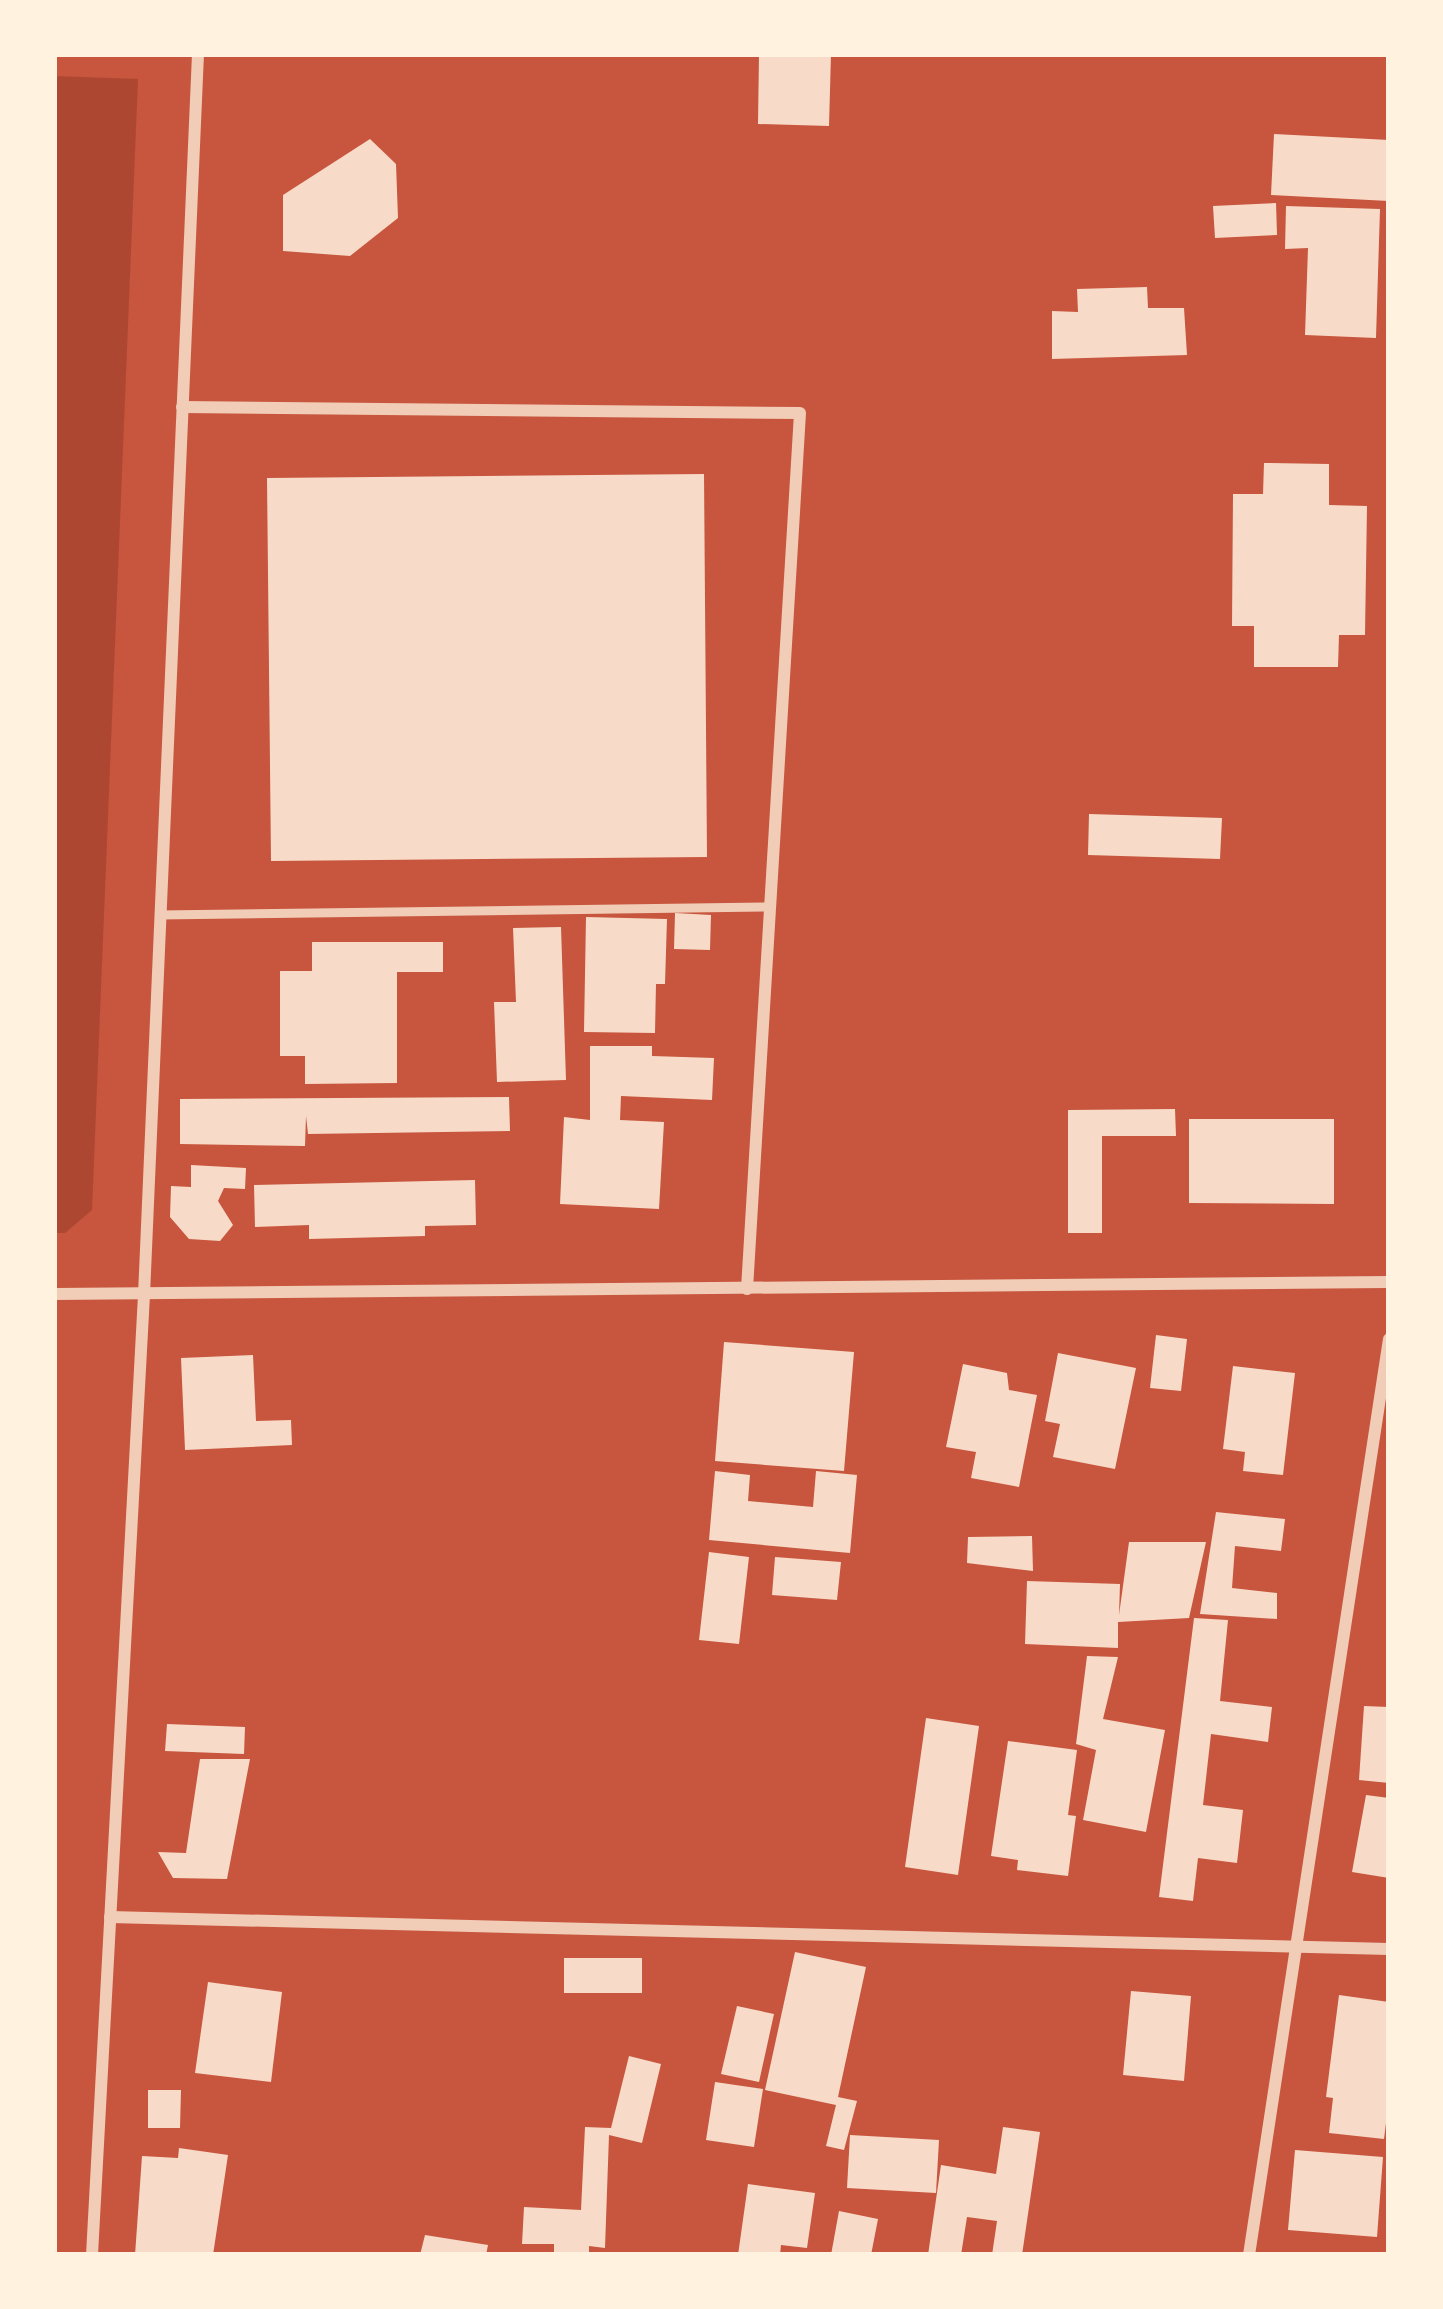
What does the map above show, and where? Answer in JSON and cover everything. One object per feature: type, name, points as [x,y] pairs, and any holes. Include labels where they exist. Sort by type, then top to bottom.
[{"type":"street","points":[[92,2255],[144,1295],[198,54]]},
{"type":"street","points":[[182,407],[800,413],[747,1289]]},
{"type":"street","points":[[54,1294],[1389,1282]]},
{"type":"street","points":[[1249,2255],[1389,1339]]},
{"type":"street","points":[[110,1917],[1389,1949]]},
{"type":"lane","points":[[160,915],[770,907]]},
{"type":"shaded area","points":[[54,76],[138,79],[92,1210],[65,1233],[54,1233]]},
{"type":"building","points":[[759,54],[831,54],[829,126],[758,124]]},
{"type":"building","points":[[1274,134],[1389,140],[1389,201],[1271,195]]},
{"type":"building","points":[[370,139],[396,164],[398,218],[350,256],[283,251],[283,195]]},
{"type":"building","points":[[1276,203],[1277,235],[1215,238],[1213,206]]},
{"type":"building","points":[[1286,206],[1380,209],[1376,338],[1305,335],[1308,248],[1285,249]]},
{"type":"building","points":[[1147,287],[1148,308],[1184,308],[1187,355],[1052,359],[1052,311],[1078,312],[1077,289]]},
{"type":"building","points":[[1264,463],[1329,464],[1329,505],[1367,506],[1365,635],[1339,635],[1338,667],[1254,667],[1254,626],[1232,626],[1233,494],[1263,494]]},
{"type":"building","points":[[704,474],[707,857],[271,861],[267,478]]},
{"type":"building","points":[[1089,814],[1222,818],[1220,859],[1088,855]]},
{"type":"building","points":[[675,913],[711,915],[710,950],[674,949]]},
{"type":"building","points":[[586,917],[667,919],[665,984],[656,984],[655,1033],[584,1032]]},
{"type":"building","points":[[561,927],[566,1080],[497,1082],[494,1002],[516,1002],[513,928]]},
{"type":"building","points":[[312,942],[443,942],[443,972],[397,972],[397,1083],[305,1084],[305,1056],[280,1056],[280,971],[312,971]]},
{"type":"building","points":[[590,1046],[652,1046],[652,1056],[714,1058],[712,1100],[621,1096],[620,1120],[664,1122],[659,1209],[560,1204],[564,1117],[590,1120]]},
{"type":"building","points":[[509,1097],[510,1131],[308,1134],[306,1116],[305,1146],[180,1144],[180,1099]]},
{"type":"building","points":[[1175,1109],[1176,1136],[1102,1136],[1102,1233],[1068,1233],[1068,1110]]},
{"type":"building","points":[[1189,1119],[1334,1119],[1334,1204],[1189,1203]]},
{"type":"building","points":[[191,1165],[246,1168],[245,1189],[224,1188],[218,1201],[233,1225],[220,1241],[189,1239],[170,1217],[171,1186],[191,1187]]},
{"type":"building","points":[[475,1180],[476,1225],[425,1226],[425,1236],[309,1239],[309,1225],[255,1227],[254,1185]]},
{"type":"building","points":[[1156,1335],[1187,1339],[1181,1391],[1150,1388]]},
{"type":"building","points":[[724,1342],[854,1352],[844,1471],[715,1461]]},
{"type":"building","points":[[1058,1353],[1136,1368],[1115,1469],[1053,1457],[1060,1424],[1045,1421]]},
{"type":"building","points":[[253,1355],[256,1421],[291,1420],[292,1445],[185,1450],[181,1358]]},
{"type":"building","points":[[963,1364],[1007,1373],[1009,1390],[1037,1395],[1019,1487],[971,1478],[976,1452],[946,1447]]},
{"type":"building","points":[[1233,1366],[1295,1373],[1283,1475],[1243,1471],[1245,1452],[1223,1449]]},
{"type":"building","points":[[715,1471],[750,1475],[748,1501],[813,1507],[816,1471],[857,1475],[850,1553],[709,1540]]},
{"type":"building","points":[[1216,1512],[1285,1519],[1281,1551],[1235,1546],[1232,1588],[1277,1593],[1277,1619],[1200,1614]]},
{"type":"building","points":[[1032,1536],[1033,1571],[967,1563],[968,1537]]},
{"type":"building","points":[[1129,1542],[1206,1542],[1189,1618],[1118,1622],[1118,1648],[1025,1644],[1027,1581],[1120,1584],[1119,1615]]},
{"type":"building","points":[[709,1552],[749,1557],[739,1644],[699,1640]]},
{"type":"building","points":[[775,1557],[841,1562],[837,1600],[772,1595]]},
{"type":"building","points":[[1194,1618],[1228,1620],[1220,1701],[1272,1707],[1268,1742],[1211,1734],[1203,1805],[1243,1810],[1237,1863],[1198,1858],[1193,1901],[1159,1897]]},
{"type":"building","points":[[1087,1656],[1118,1657],[1103,1719],[1165,1730],[1146,1832],[1083,1820],[1096,1750],[1076,1744]]},
{"type":"building","points":[[1364,1706],[1389,1707],[1389,1783],[1359,1780]]},
{"type":"building","points":[[926,1718],[979,1726],[958,1875],[905,1867]]},
{"type":"building","points":[[167,1724],[245,1727],[244,1754],[165,1751]]},
{"type":"building","points":[[1008,1741],[1077,1750],[1068,1815],[1076,1816],[1068,1876],[1017,1870],[1018,1860],[991,1856]]},
{"type":"building","points":[[200,1759],[250,1759],[227,1879],[173,1878],[158,1852],[186,1853]]},
{"type":"building","points":[[1366,1795],[1389,1798],[1389,1878],[1352,1872]]},
{"type":"building","points":[[795,1952],[866,1967],[838,2097],[857,2101],[844,2150],[826,2146],[836,2105],[765,2090]]},
{"type":"building","points":[[564,1958],[642,1958],[642,1993],[564,1993]]},
{"type":"building","points":[[208,1982],[282,1992],[271,2082],[195,2073]]},
{"type":"building","points":[[1131,1991],[1191,1996],[1184,2081],[1123,2075]]},
{"type":"building","points":[[1339,1995],[1389,2002],[1384,2139],[1329,2133],[1333,2098],[1326,2097]]},
{"type":"building","points":[[737,2006],[774,2014],[759,2082],[721,2074]]},
{"type":"building","points":[[629,2056],[661,2064],[642,2143],[609,2135],[605,2248],[589,2246],[589,2255],[554,2255],[554,2244],[522,2244],[524,2207],[581,2210],[585,2127],[611,2128]]},
{"type":"building","points":[[715,2082],[763,2089],[754,2147],[706,2140]]},
{"type":"building","points":[[148,2090],[181,2090],[180,2128],[148,2128]]},
{"type":"building","points":[[1003,2127],[1040,2132],[1022,2255],[992,2255],[997,2221],[967,2217],[961,2255],[928,2255],[941,2165],[996,2174]]},
{"type":"building","points":[[850,2135],[939,2140],[936,2193],[847,2188]]},
{"type":"building","points":[[179,2148],[228,2155],[213,2255],[135,2255],[142,2156],[178,2158]]},
{"type":"building","points":[[1295,2150],[1383,2157],[1377,2237],[1288,2230]]},
{"type":"building","points":[[748,2184],[815,2193],[807,2248],[781,2245],[780,2255],[738,2255]]},
{"type":"building","points":[[839,2211],[878,2219],[871,2255],[831,2255]]},
{"type":"building","points":[[425,2235],[488,2245],[486,2255],[420,2255]]}]
